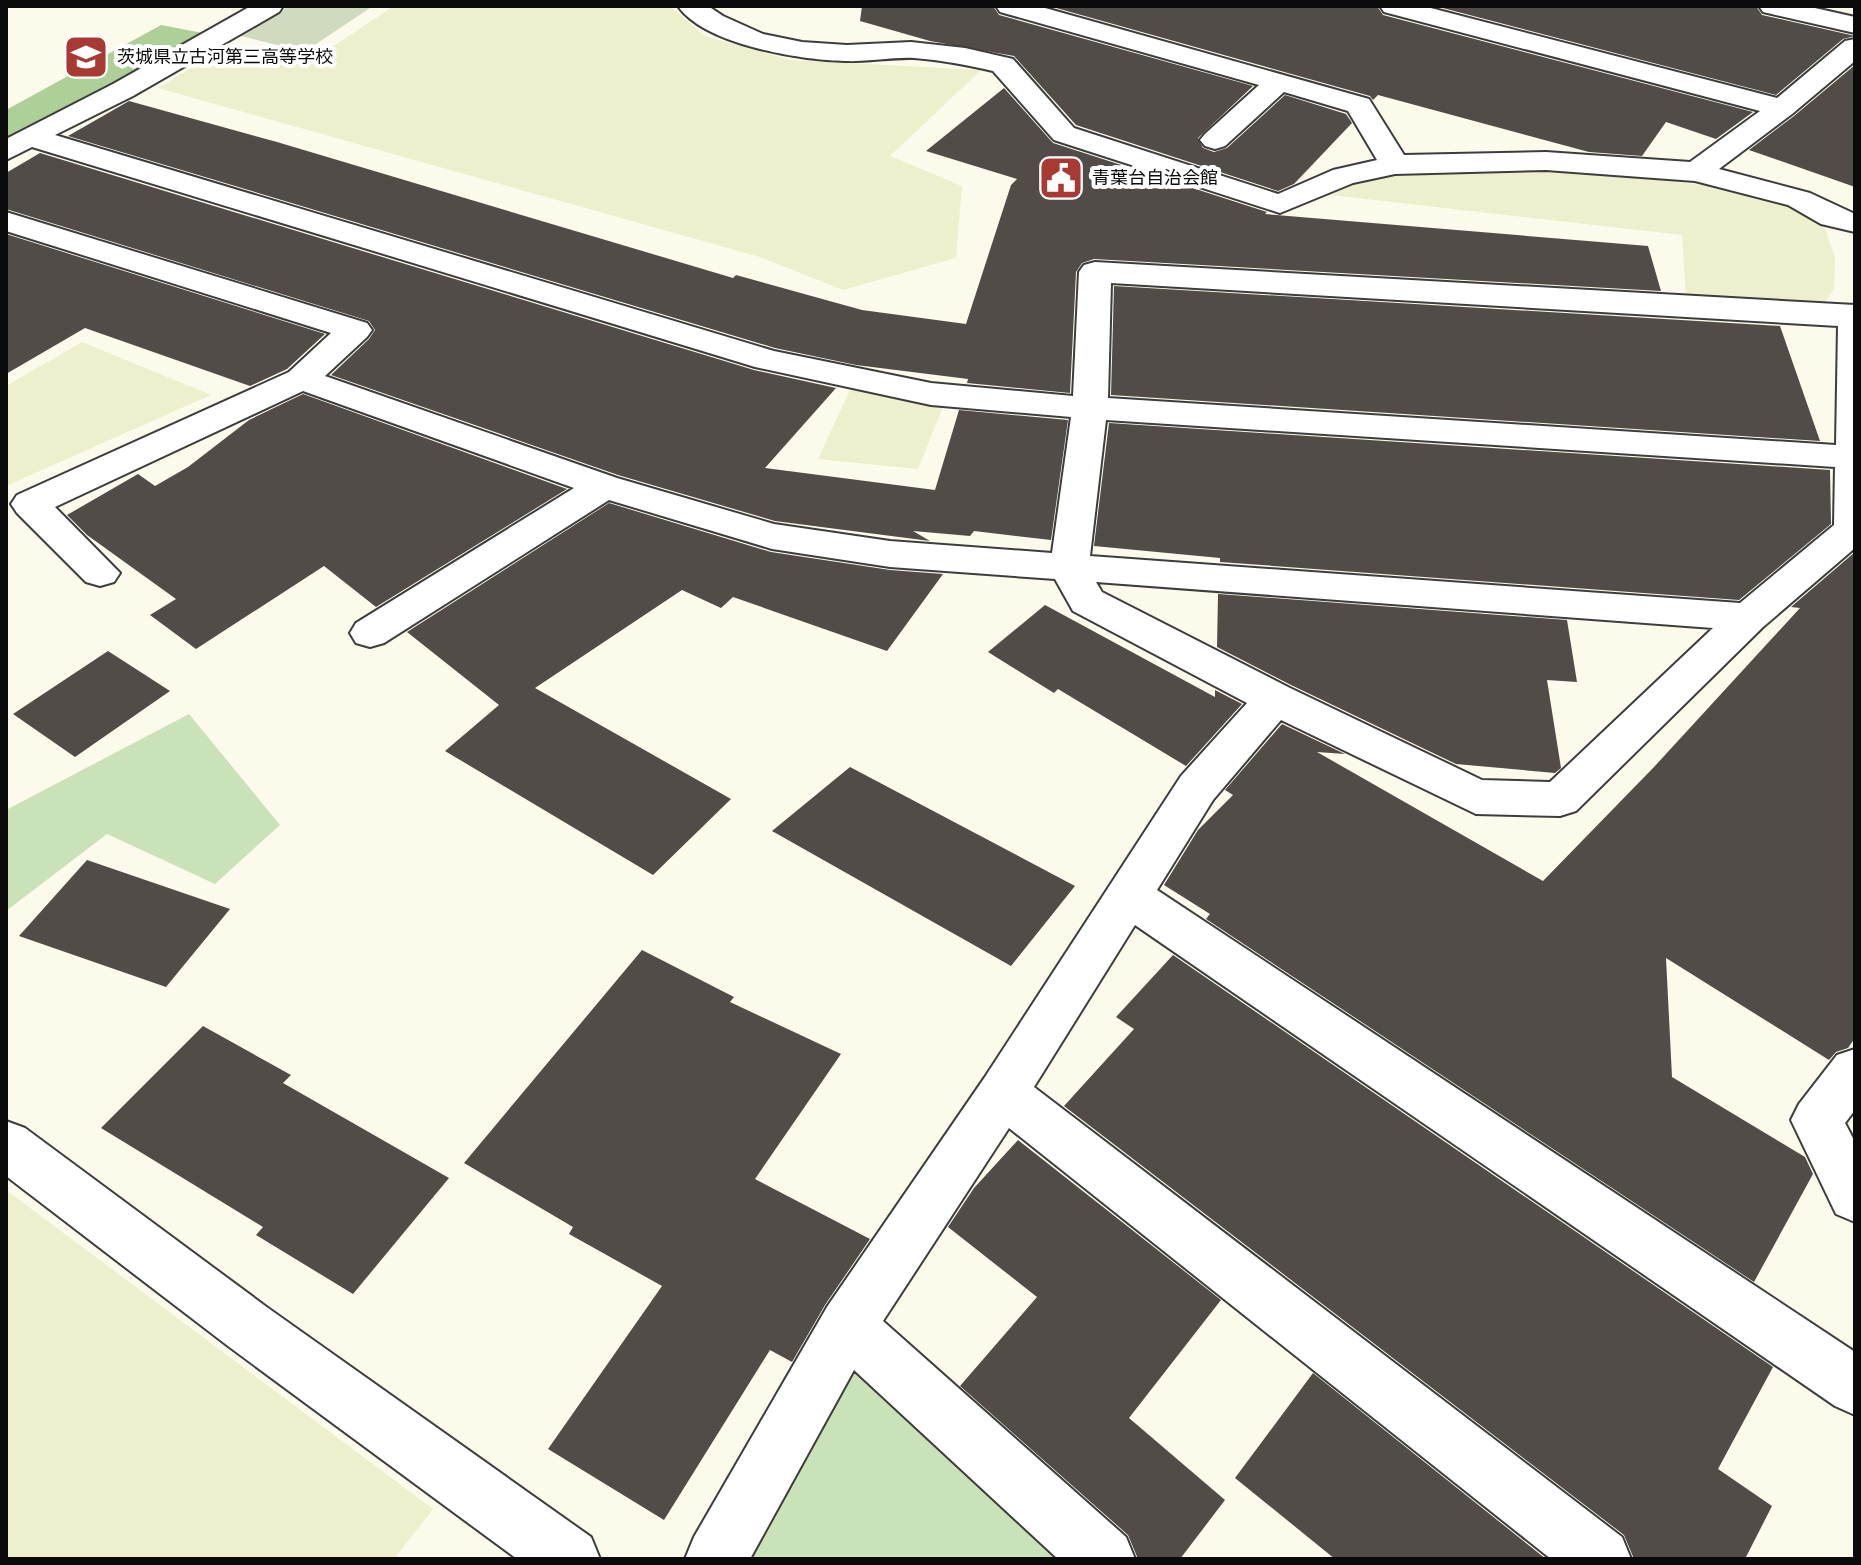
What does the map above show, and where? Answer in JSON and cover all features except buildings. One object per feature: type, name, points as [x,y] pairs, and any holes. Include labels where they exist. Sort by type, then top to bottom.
[{"type":"street","points":[[17,144],[123,90],[270,6]]},
{"type":"street","points":[[691,6],[714,22],[755,40],[802,50],[847,53],[911,50],[965,56],[1003,65],[1064,134],[1280,204],[1344,176],[1395,165],[1483,158],[1624,163],[1696,172],[1799,199],[1832,217],[1855,223]]},
{"type":"street","points":[[1009,6],[1359,105],[1395,165]]},
{"type":"street","points":[[1393,6],[1782,108]]},
{"type":"street","points":[[1772,6],[1855,25]]},
{"type":"street","points":[[1696,172],[1782,108],[1855,47]]},
{"type":"street","points":[[1215,140],[1280,81]]},
{"type":"street","points":[[17,144],[767,360],[931,394],[1090,408],[1852,457]]},
{"type":"street","points":[[6,221],[355,330],[301,379],[30,504],[100,573]]},
{"type":"street","points":[[1095,272],[1855,316],[1853,529],[1749,617],[1560,799],[1476,797],[1275,699],[1087,601],[1069,568],[1090,408],[1095,272]]},
{"type":"street","points":[[301,379],[604,486],[772,536],[890,554],[1749,617]]},
{"type":"street","points":[[370,633],[604,486]]},
{"type":"street","points":[[716,1559],[847,1326],[1003,1093],[1197,788],[1275,699]]},
{"type":"street","points":[[1129,896],[1855,1386]]},
{"type":"street","points":[[1855,1071],[1817,1120],[1855,1197]]},
{"type":"street","points":[[1003,1093],[1600,1559]]},
{"type":"street","points":[[6,1145],[248,1327],[569,1559]]},
{"type":"street","points":[[847,1326],[1104,1559]]},
{"type":"green space","points":[[289,6],[373,6],[304,52],[241,36]]},
{"type":"green space","points":[[394,6],[670,6],[705,36],[790,60],[981,70],[890,156],[962,186],[956,258],[843,290],[760,257],[158,88],[232,43],[311,61]]},
{"type":"green space","points":[[161,25],[208,34],[6,141],[6,110]]},
{"type":"green space","points":[[1513,169],[1624,176],[1745,190],[1793,206],[1825,228],[1835,258],[1834,289],[1822,307],[1686,298],[1682,235],[1331,195],[1353,184],[1385,177]]},
{"type":"green space","points":[[82,342],[211,395],[6,486],[6,386]]},
{"type":"green space","points":[[850,390],[945,402],[918,469],[818,459]]},
{"type":"green space","points":[[189,714],[280,825],[215,884],[107,834],[6,911],[6,810]]},
{"type":"green space","points":[[6,1190],[433,1509],[394,1559],[6,1559]]},
{"type":"green space","points":[[855,1360],[1063,1559],[740,1559]]},
{"type":"place","name":"茨城県立古河第三高等学校","points":[[86,57]]},
{"type":"place","name":"青葉台自治会館","points":[[1061,178]]}]
